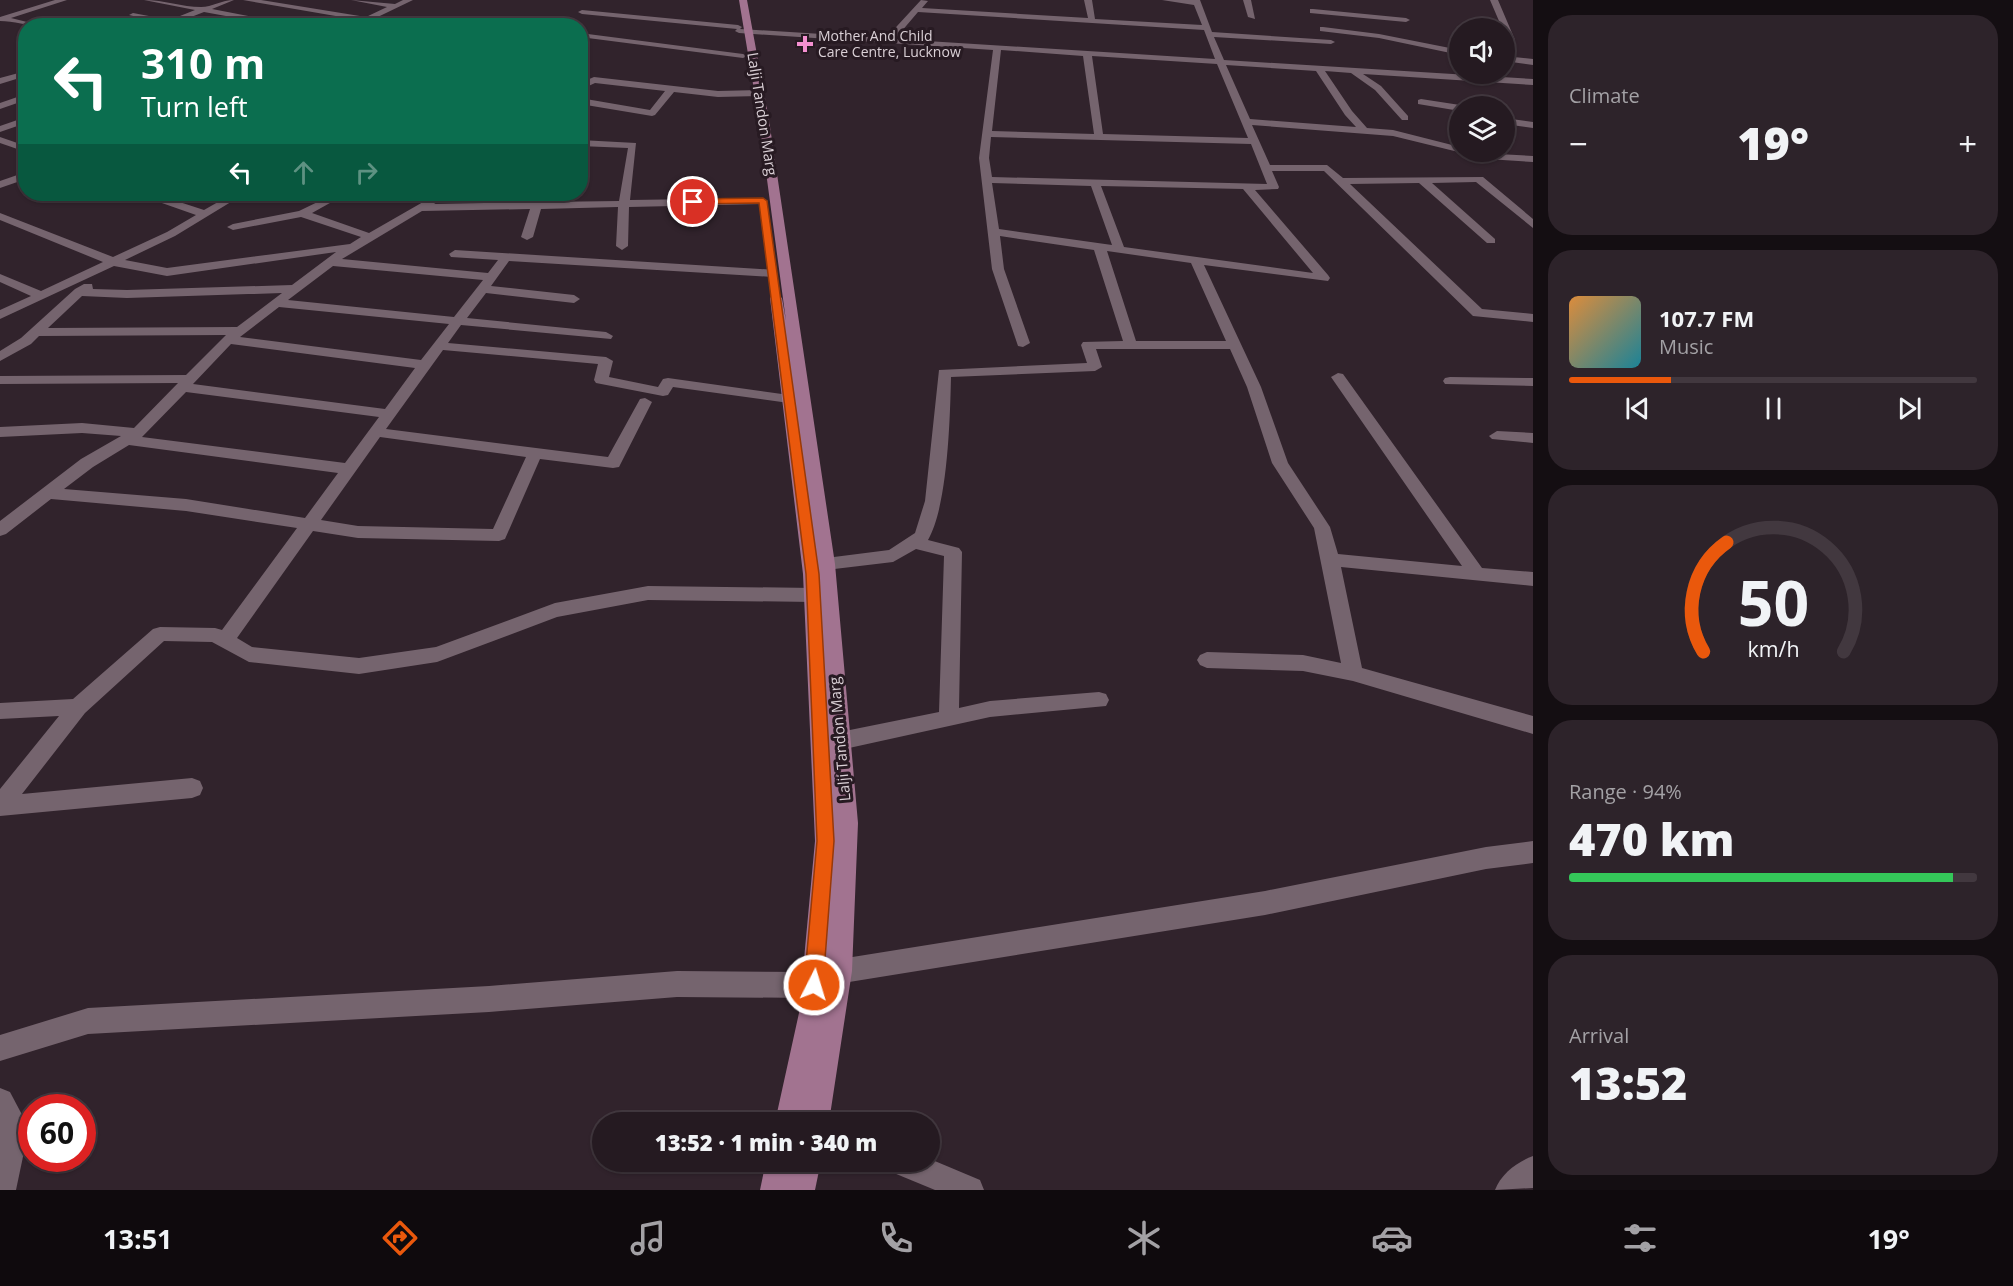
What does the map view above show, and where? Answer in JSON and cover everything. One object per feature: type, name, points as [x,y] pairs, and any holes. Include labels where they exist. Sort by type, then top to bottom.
[{"type":"main road","name":"Lalji Tandon Marg","points":[[734,0],[755,94],[789,399],[821,594],[840,741],[847,823],[840,971],[817,1112]]},
{"type":"main road","name":"Lalji Tandon Marg","points":[[743,0],[744,56],[755,94],[752,120],[763,201],[826,564],[821,594],[826,841],[812,1013],[791,1112]]},
{"type":"main road","points":[[774,1190],[778,1172]]},
{"type":"main road","points":[[801,1190],[805,1172]]},
{"type":"street","points":[[2,19],[63,0]]},
{"type":"street","points":[[148,0],[250,18]]},
{"type":"street","points":[[184,18],[230,0]]},
{"type":"street","points":[[247,0],[360,18]]},
{"type":"street","points":[[355,0],[395,6]]},
{"type":"street","points":[[368,18],[409,0]]},
{"type":"street","points":[[889,40],[925,0]]},
{"type":"street","points":[[1088,0],[1092,21]]},
{"type":"street","points":[[987,180],[1275,187],[1220,61],[1197,1],[1166,0]]},
{"type":"street","points":[[1247,0],[1252,17]]},
{"type":"street","points":[[1308,0],[1335,51]]},
{"type":"street","points":[[1494,0],[1502,18]]},
{"type":"street","points":[[916,10],[1092,21],[1330,42]]},
{"type":"street","points":[[1313,11],[1406,20]]},
{"type":"street","points":[[582,12],[742,29],[889,40],[1449,75]]},
{"type":"street","points":[[132,15],[144,18]]},
{"type":"street","points":[[2,19],[18,22]]},
{"type":"street","points":[[1323,28],[1379,36],[1449,52]]},
{"type":"street","points":[[588,36],[744,56]]},
{"type":"street","points":[[997,47],[984,158],[998,269],[1023,342]]},
{"type":"street","points":[[1087,53],[1099,137]]},
{"type":"street","points":[[1340,60],[1349,70],[1378,88],[1405,118]]},
{"type":"street","points":[[1515,60],[1533,62]]},
{"type":"street","points":[[1319,68],[1348,113],[1364,130]]},
{"type":"street","points":[[0,81],[18,75]]},
{"type":"street","points":[[588,83],[594,80],[755,94]]},
{"type":"street","points":[[1515,80],[1533,82]]},
{"type":"street","points":[[588,102],[652,113],[671,88]]},
{"type":"street","points":[[0,106],[18,100]]},
{"type":"street","points":[[1421,102],[1449,106]]},
{"type":"street","points":[[1246,122],[1393,133],[1449,147]]},
{"type":"street","points":[[0,129],[18,123]]},
{"type":"street","points":[[1515,123],[1533,125]]},
{"type":"street","points":[[987,134],[1255,141]]},
{"type":"street","points":[[0,140],[18,146]]},
{"type":"street","points":[[588,143],[633,145],[624,203],[622,246]]},
{"type":"street","points":[[1515,158],[1533,159]]},
{"type":"street","points":[[1266,168],[1327,168],[1478,313],[1533,313]]},
{"type":"street","points":[[0,185],[18,178]]},
{"type":"street","points":[[1421,179],[1491,241]]},
{"type":"street","points":[[1340,181],[1479,179],[1533,225]]},
{"type":"street","points":[[1095,183],[1119,249]]},
{"type":"street","points":[[993,232],[1324,278],[1246,186]]},
{"type":"street","points":[[166,201],[204,214]]},
{"type":"street","points":[[0,357],[36,332],[79,292],[120,263],[227,201]]},
{"type":"street","points":[[233,227],[302,214],[327,201]]},
{"type":"street","points":[[0,530],[87,462],[132,437],[228,340],[354,246],[432,201]]},
{"type":"street","points":[[420,208],[513,201]]},
{"type":"street","points":[[526,237],[538,201]]},
{"type":"street","points":[[582,201],[624,203],[763,201]]},
{"type":"street","points":[[302,214],[371,237]]},
{"type":"street","points":[[0,216],[120,263],[167,272],[354,246]]},
{"type":"street","points":[[1099,246],[1131,345]]},
{"type":"street","points":[[455,254],[775,261]]},
{"type":"street","points":[[225,641],[425,364],[507,256]]},
{"type":"street","points":[[1196,260],[1254,387],[1280,463],[1322,527],[1353,673]]},
{"type":"street","points":[[331,262],[487,283],[574,299]]},
{"type":"street","points":[[0,315],[120,263]]},
{"type":"street","points":[[0,278],[42,296]]},
{"type":"street","points":[[79,292],[127,294],[296,289]]},
{"type":"street","points":[[277,303],[606,336]]},
{"type":"street","points":[[36,332],[241,331]]},
{"type":"street","points":[[228,340],[425,364]]},
{"type":"street","points":[[826,564],[893,556],[922,536],[933,501],[943,408],[944,373],[1095,367],[1088,345],[1235,345]]},
{"type":"street","points":[[439,346],[606,361],[601,380],[663,392],[668,382],[789,399]]},
{"type":"street","points":[[1338,377],[1477,574]]},
{"type":"street","points":[[0,380],[39,382],[122,378],[186,383],[389,414]]},
{"type":"street","points":[[1450,381],[1533,382]]},
{"type":"street","points":[[376,432],[613,463],[645,402]]},
{"type":"street","points":[[0,432],[82,429],[349,469]]},
{"type":"street","points":[[1497,436],[1533,438]]},
{"type":"street","points":[[46,493],[186,505],[358,532],[499,536],[535,453]]},
{"type":"street","points":[[913,542],[952,552],[949,719]]},
{"type":"street","points":[[1330,560],[1533,579]]},
{"type":"street","points":[[0,806],[78,707],[160,634],[215,635],[249,654],[359,666],[437,654],[555,610],[648,593],[821,594]]},
{"type":"street","points":[[1207,660],[1303,663],[1353,673],[1533,725]]},
{"type":"street","points":[[840,741],[990,709],[1098,700]]},
{"type":"street","points":[[0,711],[78,707]]},
{"type":"street","points":[[0,806],[192,788]]},
{"type":"street","points":[[0,1048],[88,1021],[489,999],[677,984],[814,985],[840,971],[1265,903],[1486,858],[1533,852]]},
{"type":"street","points":[[0,1102],[15,1128],[2,1190]]},
{"type":"street","points":[[926,1172],[970,1190]]},
{"type":"place","name":"Mother And Child Care Centre, Lucknow","points":[[805,44]]},
{"type":"route","points":[[693,202],[763,201],[812,574],[826,841],[814,985]]}]
